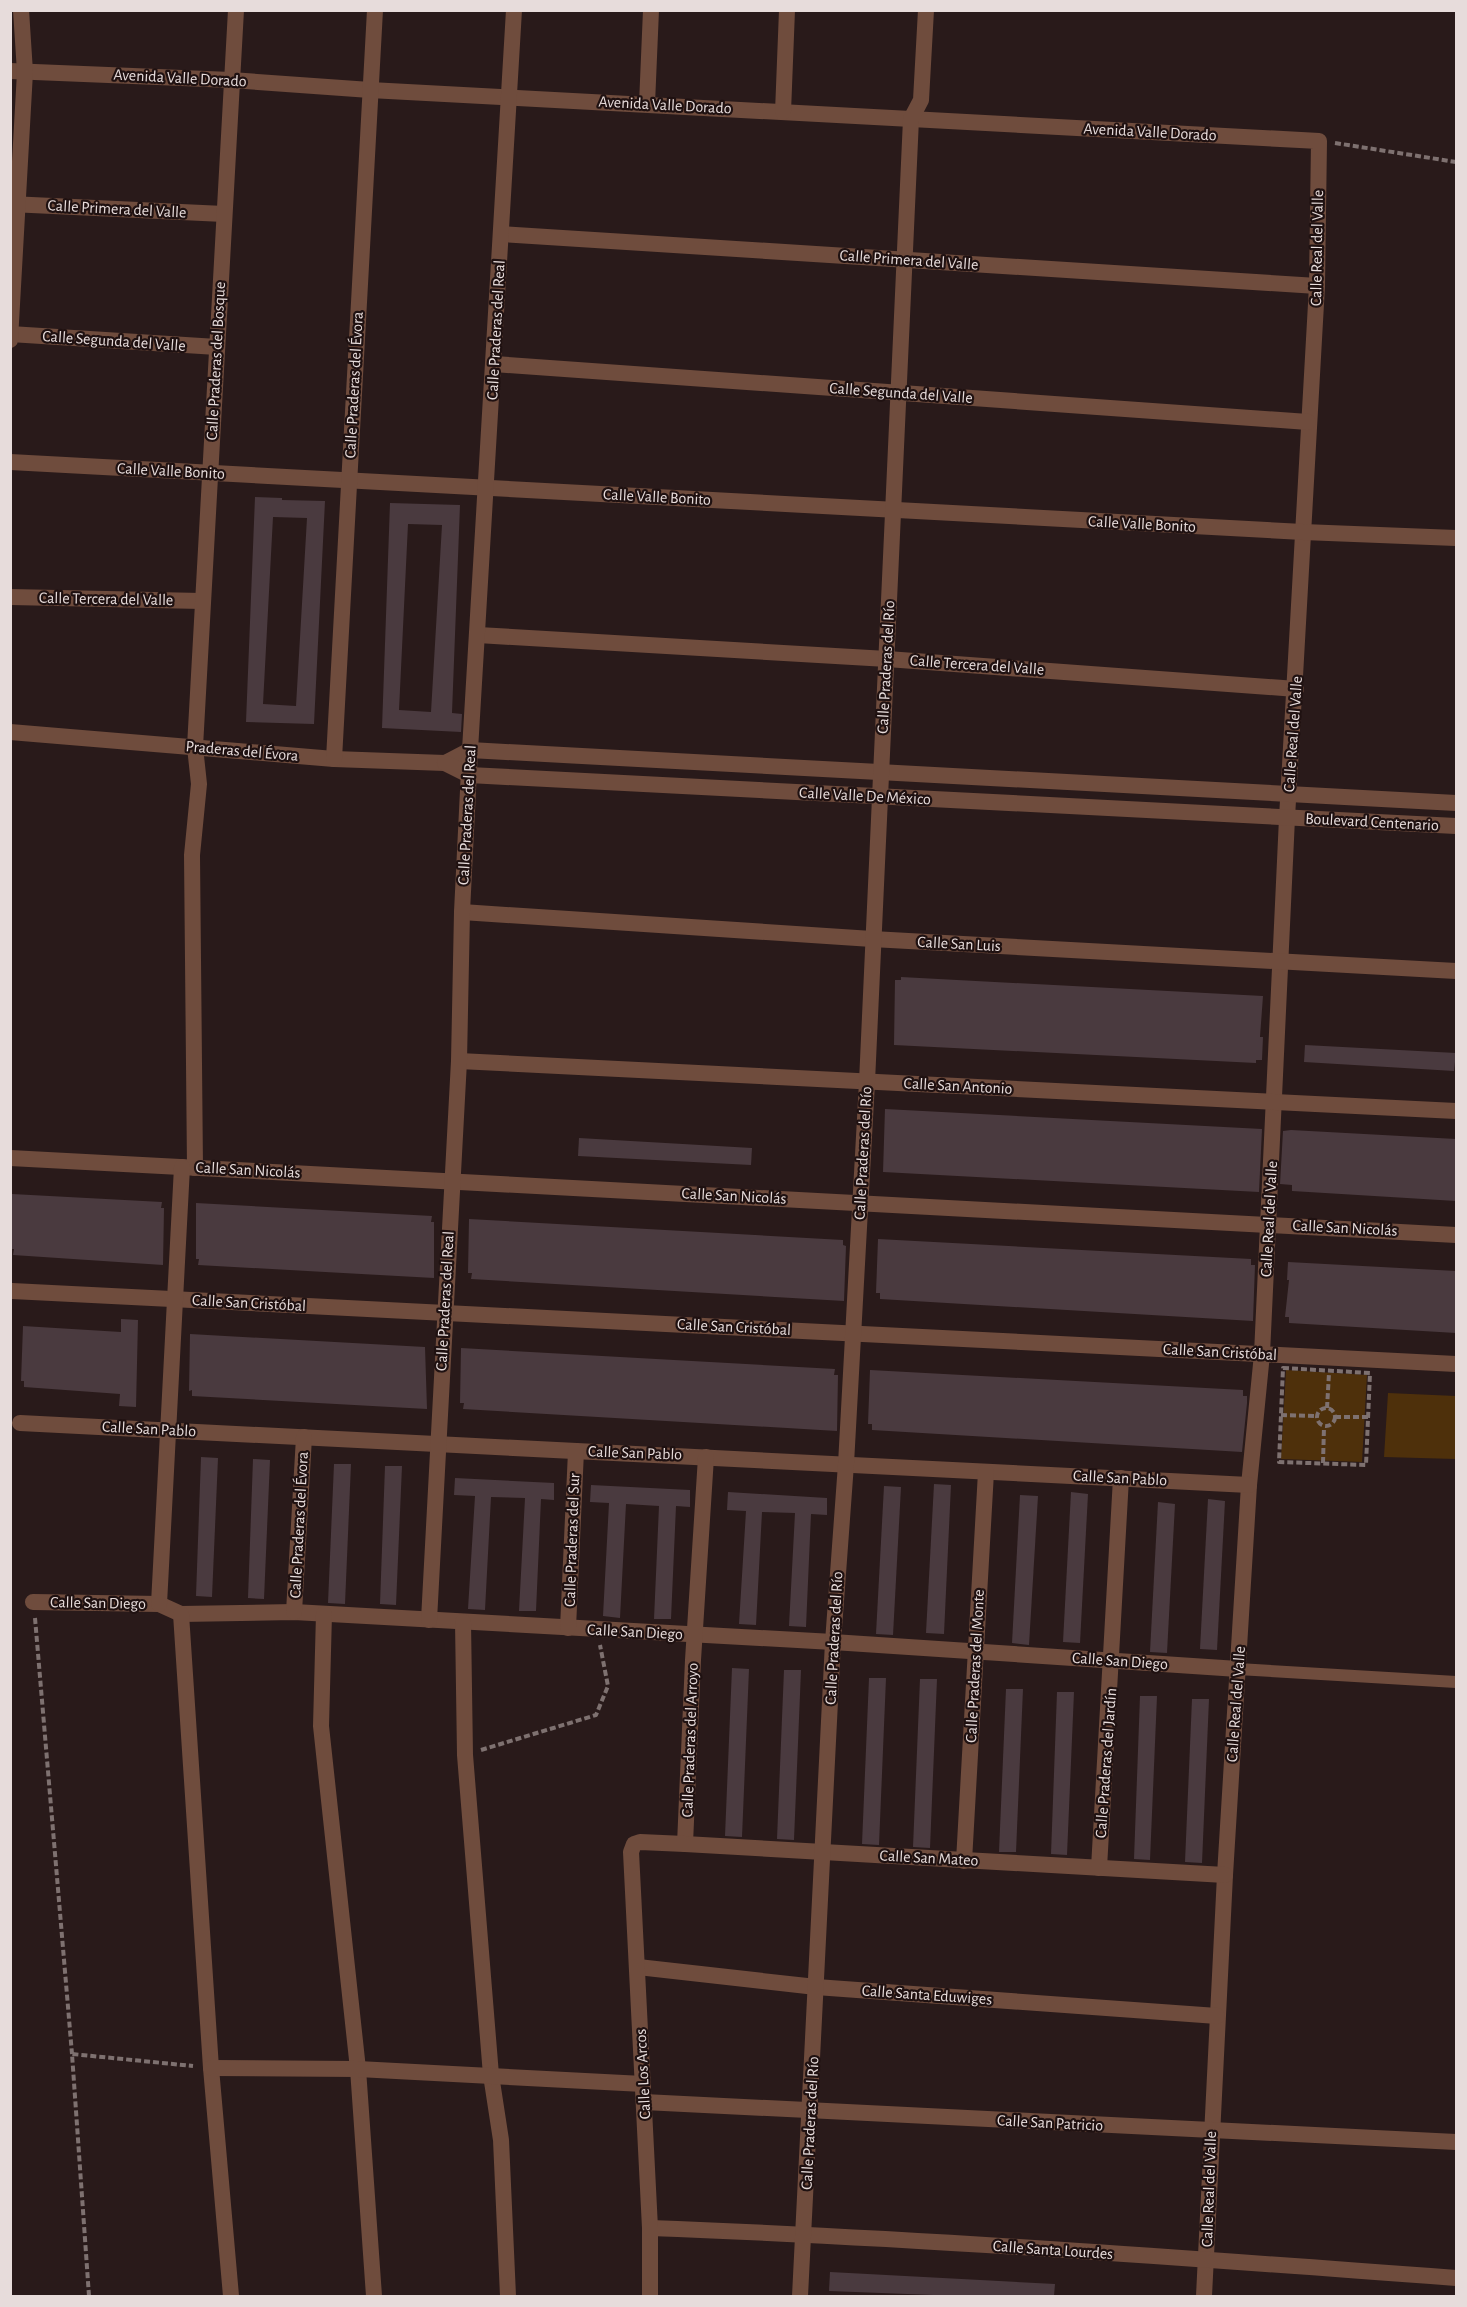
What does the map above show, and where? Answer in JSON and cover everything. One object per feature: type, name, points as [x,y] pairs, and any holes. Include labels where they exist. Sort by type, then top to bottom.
[{"type":"street","points":[[10,340],[21,10]]},
{"type":"street","name":"Calle Praderas del Bosque","points":[[189,1167],[192,855],[198,784],[195,747],[236,10]]},
{"type":"street","name":"Calle Praderas del Évora","points":[[334,759],[375,10]]},
{"type":"street","name":"Calle Praderas del Real","points":[[429,1620],[459,1061],[462,912],[470,750],[514,10]]},
{"type":"street","points":[[647,104],[651,10]]},
{"type":"street","points":[[783,112],[787,10]]},
{"type":"street","name":"Calle Praderas del Río","points":[[800,2296],[833,1642],[846,1464],[867,1082],[911,119],[921,100],[926,10]]},
{"type":"street","name":"Avenida Valle Dorado","points":[[18,72],[231,80],[370,90],[1319,141]]},
{"type":"street","name":"Calle Real del Valle","points":[[1204,2296],[1224,1875],[1249,1485],[1262,1354],[1269,1224],[1287,818],[1317,286],[1319,141]]},
{"type":"street","name":"Calle Primera del Valle","points":[[14,205],[225,214]]},
{"type":"street","name":"Calle Primera del Valle","points":[[501,234],[1317,286]]},
{"type":"street","name":"Calle Segunda del Valle","points":[[11,334],[217,347]]},
{"type":"street","name":"Calle Segunda del Valle","points":[[494,364],[1308,422]]},
{"type":"street","name":"Calle Valle Bonito","points":[[10,462],[1303,532],[1456,538]]},
{"type":"street","name":"Calle Tercera del Valle","points":[[10,597],[202,601]]},
{"type":"street","name":"Calle Tercera del Valle","points":[[478,634],[886,659],[1296,689]]},
{"type":"street","name":"Praderas del Évora","points":[[10,732],[334,759],[445,763],[470,750]]},
{"type":"street","name":"Calle Valle De México","points":[[470,750],[1289,795]]},
{"type":"street","name":"Calle Valle De México","points":[[445,763],[469,775],[1287,818]]},
{"type":"street","name":"Boulevard Centenario","points":[[1289,795],[1456,803]]},
{"type":"street","name":"Boulevard Centenario","points":[[1287,818],[1456,826]]},
{"type":"street","name":"Calle San Luis","points":[[462,912],[872,939],[1456,971]]},
{"type":"street","name":"Calle San Antonio","points":[[459,1061],[1456,1111]]},
{"type":"street","name":"Calle San Nicolás","points":[[10,1158],[1456,1234]]},
{"type":"street","points":[[159,1604],[176,1299],[189,1167]]},
{"type":"street","name":"Calle San Cristóbal","points":[[12,1291],[1456,1364]]},
{"type":"street","name":"Calle San Pablo","points":[[20,1423],[1249,1485]]},
{"type":"street","name":"Calle Praderas del Évora","points":[[294,1612],[304,1437]]},
{"type":"street","name":"Calle Praderas del Sur","points":[[568,1628],[576,1451]]},
{"type":"street","name":"Calle Praderas del Arroyo","points":[[686,1844],[693,1660],[706,1457]]},
{"type":"street","name":"Calle Praderas del Monte","points":[[964,1860],[986,1472]]},
{"type":"street","name":"Calle Praderas del Jardín","points":[[1099,1868],[1121,1478]]},
{"type":"street","name":"Calle San Diego","points":[[33,1602],[159,1604],[181,1614],[294,1612],[833,1642],[1238,1669]]},
{"type":"street","points":[[181,1614],[211,2068],[231,2296]]},
{"type":"street","points":[[324,1614],[321,1726],[358,2069],[374,2296]]},
{"type":"street","points":[[463,1622],[465,1755],[491,2075],[501,2140],[508,2296]]},
{"type":"street","name":"Calle San Mateo","points":[[632,1848],[640,1842],[686,1844],[1224,1875]]},
{"type":"street","name":"Calle Los Arcos","points":[[632,1848],[650,2228],[650,2296]]},
{"type":"street","name":"Calle Santa Eduwiges","points":[[638,1967],[816,1987],[1217,2016]]},
{"type":"street","points":[[211,2068],[358,2069],[644,2084]]},
{"type":"street","name":"Calle San Patricio","points":[[644,2102],[1456,2142]]},
{"type":"street","name":"Calle Santa Lourdes","points":[[650,2228],[804,2234],[1206,2259],[1456,2278]]},
{"type":"lane","points":[[1238,1669],[1456,1682]]},
{"type":"path","points":[[1319,141],[1456,162]]},
{"type":"path","points":[[1283,1368],[1329,1371],[1370,1373],[1366,1465],[1279,1461],[1283,1368]]},
{"type":"path","points":[[1327,1408],[1329,1371]]},
{"type":"path","points":[[1316,1416],[1319,1411],[1327,1408]]},
{"type":"path","points":[[1324,1427],[1333,1423],[1335,1417],[1327,1408]]},
{"type":"path","points":[[1281,1415],[1316,1416]]},
{"type":"path","points":[[1316,1416],[1319,1424],[1324,1427]]},
{"type":"path","points":[[1335,1417],[1368,1417]]},
{"type":"path","points":[[1323,1463],[1324,1427]]},
{"type":"path","points":[[33,1602],[72,2054],[89,2296]]},
{"type":"path","points":[[465,1755],[596,1715],[608,1686],[597,1630]]},
{"type":"path","points":[[72,2054],[211,2068]]},
{"type":"shaded area","points":[[1286,1370],[1367,1375],[1362,1462],[1281,1459]]},
{"type":"shaded area","points":[[1388,1393],[1456,1396],[1456,1459],[1384,1457]]},
{"type":"building","points":[[255,497],[325,501],[314,724],[246,722]],"holes":[[[273,517],[307,518],[296,706],[263,704]]]},
{"type":"building","points":[[390,503],[460,505],[452,713],[462,714],[461,732],[382,728]],"holes":[[[408,524],[442,525],[431,712],[399,710]]]},
{"type":"building","points":[[901,977],[1263,996],[1260,1037],[1263,1037],[1262,1060],[1256,1060],[1256,1063],[894,1045],[895,980],[901,980]]},
{"type":"building","points":[[1305,1045],[1456,1053],[1454,1071],[1304,1062]]},
{"type":"building","points":[[885,1109],[1262,1129],[1259,1192],[883,1172]]},
{"type":"building","points":[[1283,1131],[1456,1139],[1456,1201],[1292,1191],[1292,1185],[1280,1184]]},
{"type":"building","points":[[579,1138],[752,1148],[751,1165],[578,1156]]},
{"type":"building","points":[[12,1194],[162,1202],[161,1208],[164,1208],[163,1265],[13,1255],[14,1249],[10,1249]]},
{"type":"building","points":[[196,1203],[432,1216],[431,1222],[434,1222],[434,1278],[198,1265],[199,1259],[196,1259]]},
{"type":"building","points":[[469,1219],[843,1240],[843,1245],[846,1246],[844,1301],[471,1279],[472,1273],[468,1273]]},
{"type":"building","points":[[878,1239],[1251,1259],[1251,1265],[1255,1265],[1253,1321],[880,1299],[880,1293],[876,1293]]},
{"type":"building","points":[[1288,1262],[1456,1271],[1456,1333],[1289,1323],[1289,1317],[1285,1317],[1289,1280],[1287,1280]]},
{"type":"building","points":[[121,1319],[138,1320],[136,1407],[119,1406],[120,1394],[24,1387],[24,1381],[21,1381],[23,1326],[121,1332]]},
{"type":"building","points":[[190,1334],[425,1347],[427,1409],[192,1396],[192,1390],[189,1391]]},
{"type":"building","points":[[461,1348],[835,1369],[834,1375],[838,1375],[837,1431],[463,1409],[464,1403],[460,1403]]},
{"type":"building","points":[[870,1370],[1243,1390],[1243,1396],[1247,1396],[1247,1403],[1242,1452],[872,1430],[872,1424],[868,1424]]},
{"type":"building","points":[[201,1457],[218,1458],[212,1597],[196,1596]]},
{"type":"building","points":[[253,1459],[270,1460],[264,1599],[248,1598]]},
{"type":"building","points":[[334,1464],[351,1464],[345,1604],[328,1603]]},
{"type":"building","points":[[385,1466],[402,1466],[396,1605],[380,1604]]},
{"type":"building","points":[[455,1478],[554,1483],[554,1500],[541,1499],[536,1611],[519,1611],[525,1498],[491,1497],[485,1610],[468,1609],[475,1496],[454,1495]]},
{"type":"building","points":[[934,1484],[951,1485],[944,1634],[926,1633]]},
{"type":"building","points":[[591,1485],[690,1490],[690,1507],[676,1506],[671,1619],[654,1619],[659,1506],[626,1504],[620,1618],[603,1616],[609,1503],[590,1502]]},
{"type":"building","points":[[884,1486],[901,1487],[893,1635],[876,1634]]},
{"type":"building","points":[[728,1492],[827,1498],[827,1515],[811,1514],[806,1627],[789,1626],[795,1513],[762,1512],[756,1625],[739,1624],[746,1511],[727,1510]]},
{"type":"building","points":[[1071,1492],[1088,1494],[1080,1643],[1063,1642]]},
{"type":"building","points":[[1020,1495],[1038,1496],[1029,1645],[1012,1643]]},
{"type":"building","points":[[1208,1499],[1225,1501],[1217,1650],[1200,1649]]},
{"type":"building","points":[[1158,1502],[1175,1504],[1167,1653],[1150,1652]]},
{"type":"building","points":[[732,1668],[749,1669],[742,1837],[725,1836]]},
{"type":"building","points":[[784,1670],[801,1670],[794,1840],[777,1839]]},
{"type":"building","points":[[869,1678],[886,1678],[879,1845],[862,1844]]},
{"type":"building","points":[[920,1679],[937,1679],[930,1848],[913,1847]]},
{"type":"building","points":[[1006,1689],[1023,1689],[1016,1852],[999,1852]]},
{"type":"building","points":[[1057,1692],[1074,1692],[1067,1855],[1051,1854]]},
{"type":"building","points":[[1140,1696],[1157,1696],[1150,1860],[1134,1859]]},
{"type":"building","points":[[1192,1699],[1209,1699],[1202,1863],[1185,1862]]},
{"type":"building","points":[[830,2272],[1055,2284],[1054,2296],[959,2296],[829,2291]]}]
